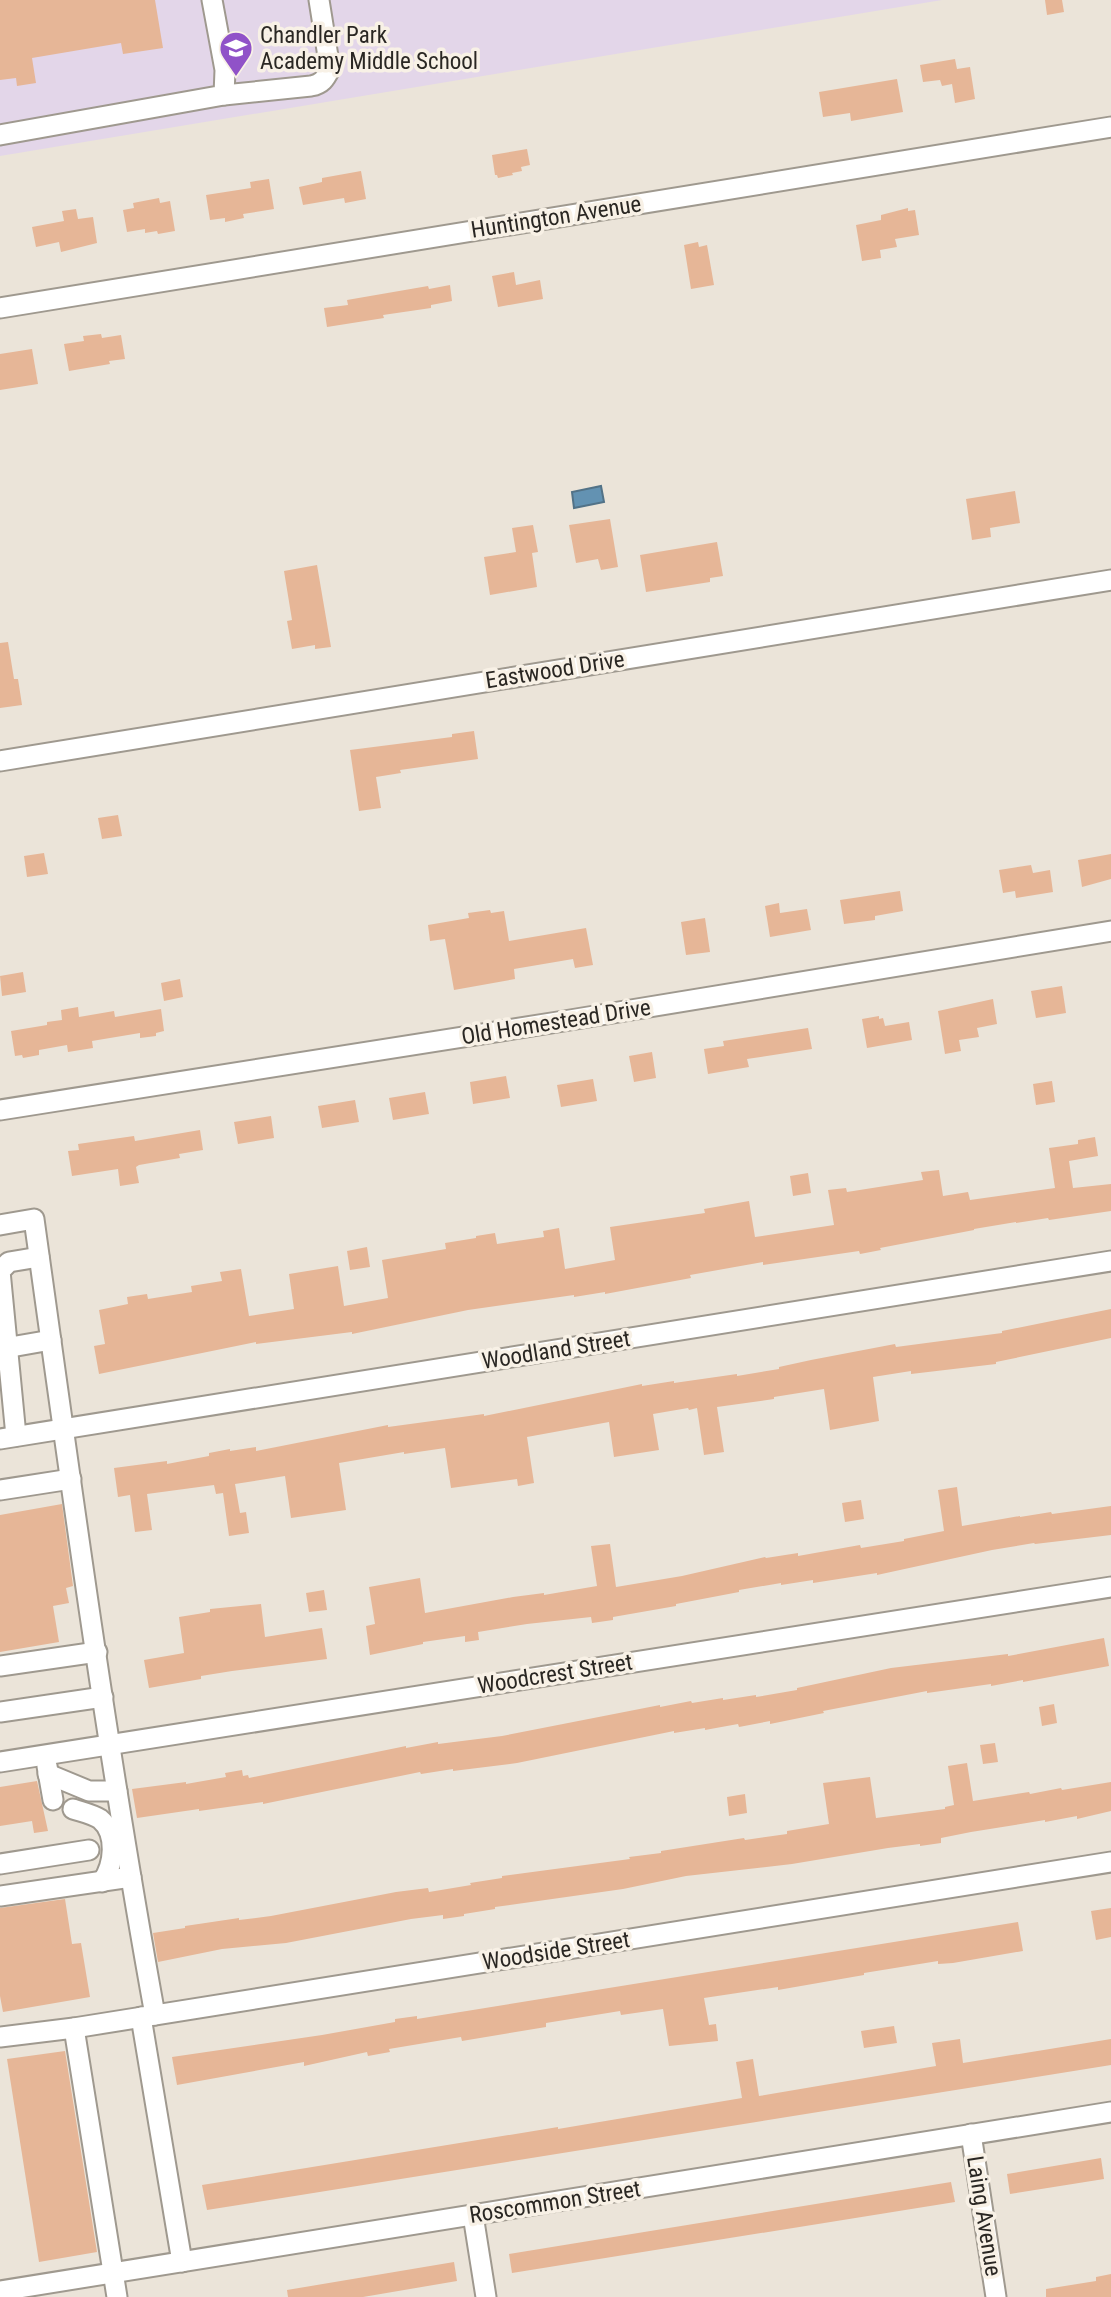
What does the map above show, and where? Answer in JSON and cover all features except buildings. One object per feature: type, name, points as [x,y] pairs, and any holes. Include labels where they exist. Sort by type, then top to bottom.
[{"type":"street","points":[[212,0],[225,70],[223,95]]},
{"type":"street","points":[[0,135],[223,95],[318,84],[325,79],[330,69],[319,0]]},
{"type":"street","name":"Huntington Avenue","points":[[0,308],[1111,127]]},
{"type":"street","name":"Eastwood Drive","points":[[0,761],[1111,580]]},
{"type":"street","name":"Old Homestead Drive","points":[[0,1110],[1111,931]]},
{"type":"street","points":[[0,1225],[34,1219],[131,1877],[182,2262]]},
{"type":"street","points":[[8,1438],[0,1272],[9,1262],[39,1257]]},
{"type":"street","name":"Woodland Street","points":[[8,1438],[1111,1261]]},
{"type":"street","points":[[4,1348],[51,1340]]},
{"type":"street","points":[[0,1490],[71,1479]]},
{"type":"street","name":"Woodcrest Street","points":[[0,1762],[46,1764],[110,1744],[1111,1587]]},
{"type":"street","points":[[0,1666],[97,1652]]},
{"type":"street","points":[[0,1712],[103,1697]]},
{"type":"street","points":[[46,1764],[89,1791],[117,1791]]},
{"type":"street","points":[[46,1764],[53,1800]]},
{"type":"street","points":[[74,1809],[98,1818],[108,1830],[112,1861],[102,1882]]},
{"type":"street","points":[[0,1864],[89,1850]]},
{"type":"street","name":"Woodside Street","points":[[0,2037],[74,2028],[1111,1862]]},
{"type":"street","points":[[0,1896],[131,1877]]},
{"type":"street","points":[[74,2028],[117,2297]]},
{"type":"street","name":"Roscommon Street","points":[[0,2291],[1111,2112]]},
{"type":"street","name":"Laing Avenue","points":[[971,2134],[996,2297]]},
{"type":"street","points":[[473,2215],[486,2297]]},
{"type":"shaded area","name":"Chandler Park Academy Middle School","points":[[0,0],[942,0],[0,156]]},
{"type":"water","points":[[601,486],[604,502],[574,508],[572,492]]},
{"type":"place","name":"Chandler Park Academy Middle School","points":[[236,78]]}]
